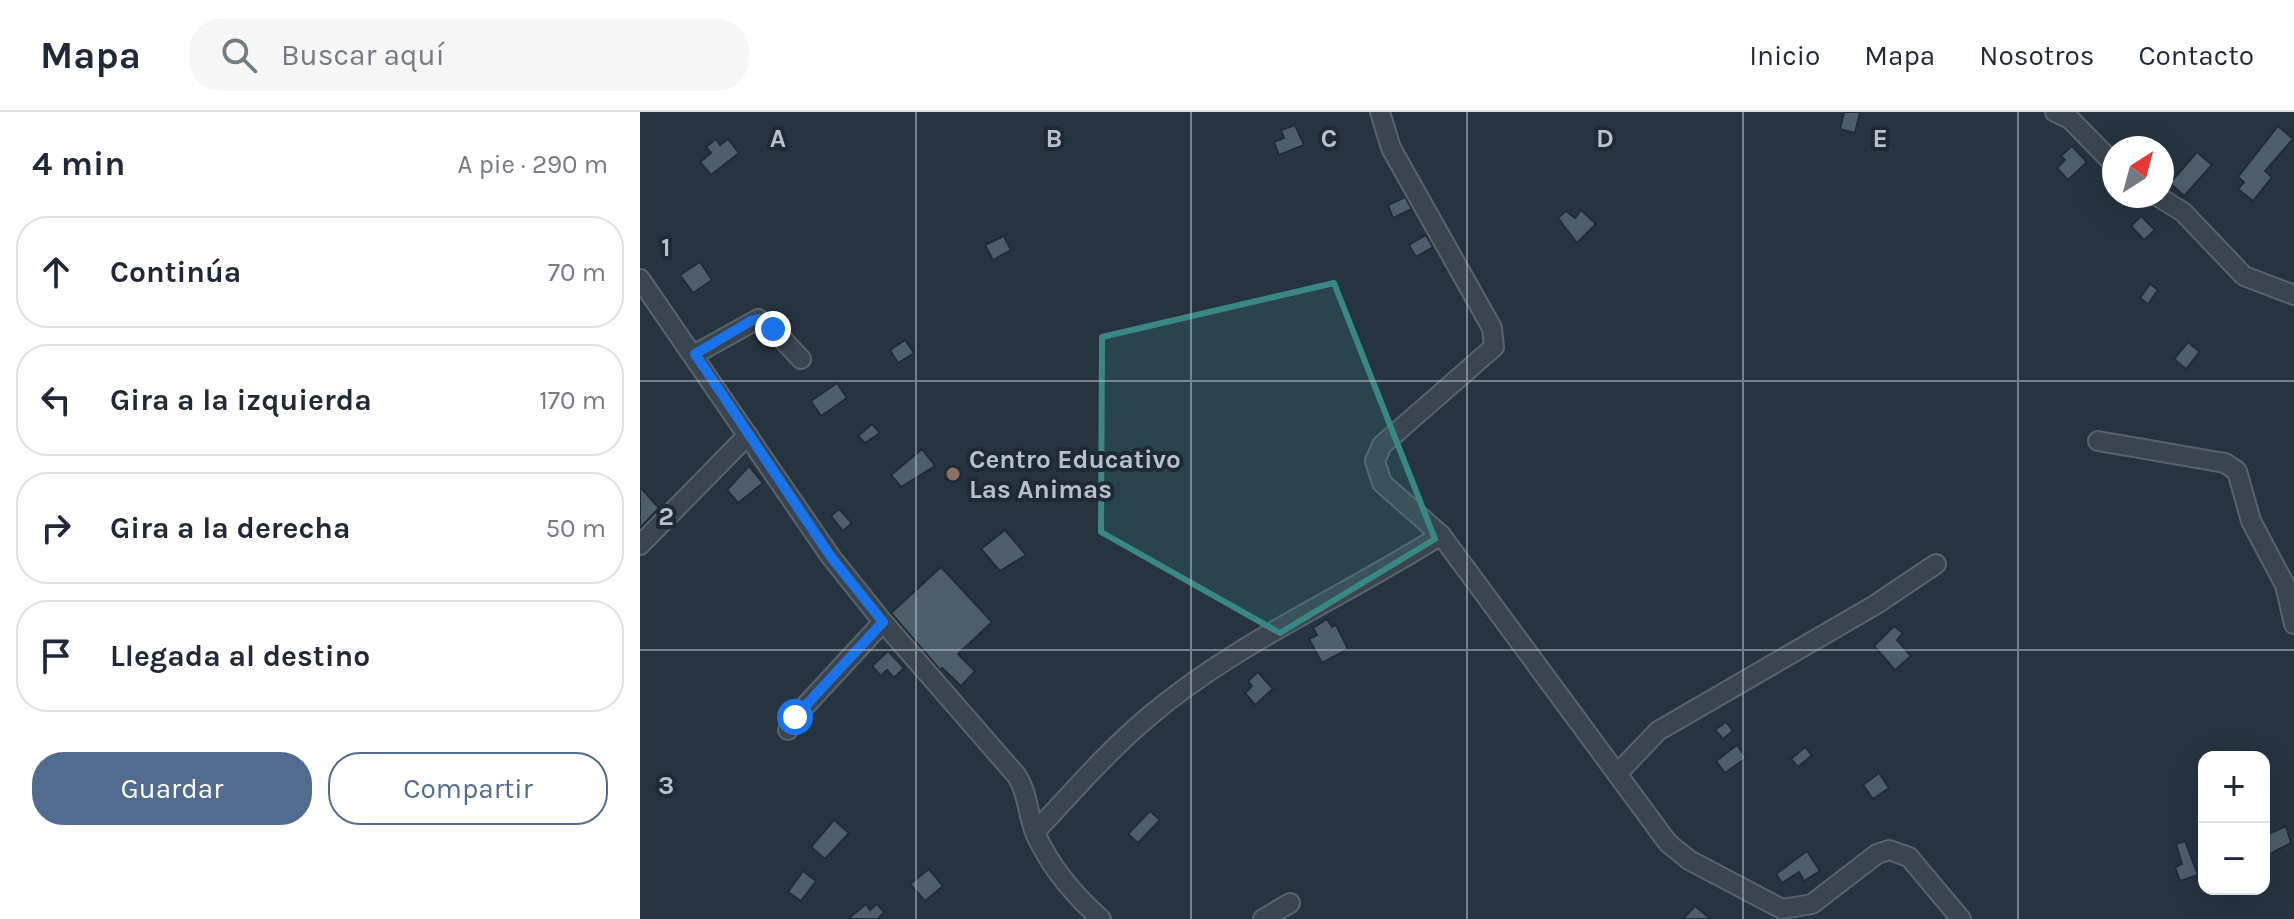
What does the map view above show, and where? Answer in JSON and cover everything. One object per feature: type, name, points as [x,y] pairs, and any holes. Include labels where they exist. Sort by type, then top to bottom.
[{"type":"street","points":[[1380,112],[1391,148],[1492,328],[1494,347],[1382,445],[1375,461],[1382,483],[1441,535],[1668,843],[1689,860],[1782,909],[1812,904],[1877,854],[1889,850],[1909,857],[1961,919]]},
{"type":"street","points":[[2055,112],[2070,119],[2102,152]]},
{"type":"street","points":[[2174,206],[2183,212],[2244,276],[2294,295]]},
{"type":"street","points":[[640,279],[695,354],[831,557],[883,622],[1017,776],[1026,792],[1035,832],[1051,864],[1101,919]]},
{"type":"street","points":[[695,354],[758,319],[773,329],[801,359]]},
{"type":"street","points":[[640,545],[748,435]]},
{"type":"street","points":[[2098,441],[2225,463],[2237,471],[2251,521],[2285,585],[2294,624]]},
{"type":"street","points":[[1035,832],[1115,748],[1186,689],[1288,624],[1441,535]]},
{"type":"street","points":[[1617,774],[1658,731],[1875,605],[1936,564]]},
{"type":"street","points":[[788,730],[795,717],[883,622]]},
{"type":"street","points":[[1263,919],[1290,903]]},
{"type":"highlighted area","points":[[1334,283],[1435,539],[1280,633],[1101,532],[1102,337]]},
{"type":"building","points":[[1844,112],[1860,112],[1855,133],[1840,129]]},
{"type":"building","points":[[1295,125],[1304,145],[1279,155],[1274,142],[1284,138],[1281,130]]},
{"type":"building","points":[[2278,126],[2293,139],[2265,171],[2272,177],[2253,201],[2238,189],[2244,182],[2238,177]]},
{"type":"building","points":[[716,139],[720,145],[728,139],[739,153],[711,175],[700,162],[711,153],[706,147]]},
{"type":"building","points":[[2072,146],[2087,162],[2068,180],[2057,168],[2065,160],[2061,156]]},
{"type":"building","points":[[2197,152],[2212,165],[2184,196],[2174,187],[2174,178]]},
{"type":"building","points":[[1405,197],[1412,209],[1393,218],[1388,205]]},
{"type":"building","points":[[1581,210],[1596,224],[1577,243],[1558,218],[1566,211],[1575,218]]},
{"type":"building","points":[[2141,216],[2155,230],[2144,240],[2131,226]]},
{"type":"building","points":[[1426,235],[1433,247],[1416,257],[1409,245]]},
{"type":"building","points":[[1004,236],[1011,250],[993,260],[985,245]]},
{"type":"building","points":[[700,262],[712,280],[693,293],[680,275]]},
{"type":"building","points":[[2150,284],[2158,290],[2148,304],[2140,298]]},
{"type":"building","points":[[905,340],[914,353],[898,363],[890,350]]},
{"type":"building","points":[[2188,342],[2200,352],[2186,369],[2174,359]]},
{"type":"building","points":[[837,383],[847,398],[821,416],[811,401]]},
{"type":"building","points":[[872,424],[880,433],[865,443],[858,436]]},
{"type":"building","points":[[922,449],[935,466],[901,487],[891,475]]},
{"type":"building","points":[[749,466],[763,483],[738,503],[727,490]]},
{"type":"building","points":[[640,487],[659,508],[640,528]]},
{"type":"building","points":[[839,509],[852,523],[843,531],[831,516]]},
{"type":"building","points":[[1005,530],[1026,555],[1000,571],[981,549]]},
{"type":"building","points":[[941,567],[992,622],[958,654],[975,671],[961,686],[942,668],[940,670],[891,613]]},
{"type":"building","points":[[1327,619],[1332,627],[1336,625],[1348,649],[1322,663],[1309,639],[1317,635],[1313,628]]},
{"type":"building","points":[[1894,626],[1903,633],[1897,640],[1911,656],[1895,670],[1874,646]]},
{"type":"building","points":[[888,651],[904,668],[894,678],[887,670],[881,676],[872,666]]},
{"type":"building","points":[[1258,672],[1273,689],[1255,705],[1245,693],[1252,686],[1248,681]]},
{"type":"building","points":[[1726,722],[1733,731],[1723,739],[1715,730]]},
{"type":"building","points":[[1737,745],[1746,758],[1725,773],[1716,761]]},
{"type":"building","points":[[1805,747],[1812,755],[1798,767],[1791,759]]},
{"type":"building","points":[[1879,773],[1889,788],[1873,799],[1863,785]]},
{"type":"building","points":[[1150,811],[1160,820],[1138,843],[1128,834]]},
{"type":"building","points":[[834,820],[849,833],[825,859],[811,847]]},
{"type":"building","points":[[2286,826],[2291,843],[2270,854],[2270,833]]},
{"type":"building","points":[[2185,841],[2198,875],[2180,881],[2175,867],[2182,864],[2176,844]]},
{"type":"building","points":[[1807,851],[1820,871],[1804,881],[1799,872],[1782,883],[1776,874]]},
{"type":"building","points":[[929,869],[943,886],[925,901],[910,884]]},
{"type":"building","points":[[803,871],[816,881],[801,901],[788,892]]},
{"type":"building","points":[[866,904],[870,910],[877,904],[884,912],[878,919],[848,919]]},
{"type":"building","points":[[1695,906],[1711,919],[1683,919]]},
{"type":"place","name":"Centro Educativo Las Animas","points":[[953,474]]},
{"type":"route","points":[[773,329],[758,319],[751,321],[695,354],[831,557],[883,622],[795,717]]}]
